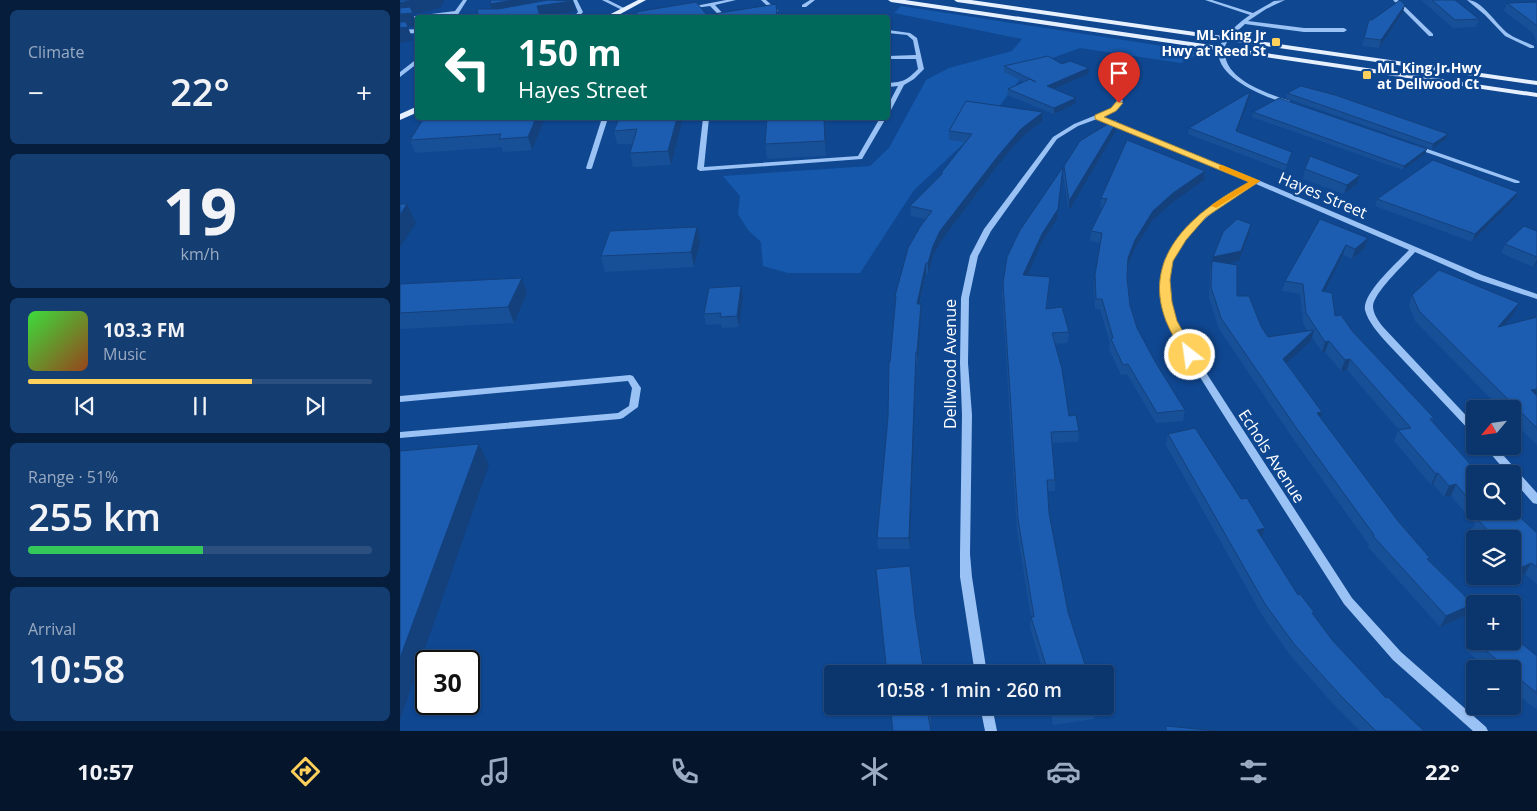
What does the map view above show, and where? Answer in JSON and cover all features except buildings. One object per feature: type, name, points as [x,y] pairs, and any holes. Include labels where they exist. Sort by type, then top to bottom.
[{"type":"main road","points":[[614,15],[643,0]]},
{"type":"main road","points":[[635,4],[648,0]]},
{"type":"main road","points":[[891,0],[1537,95]]},
{"type":"main road","points":[[957,0],[1537,83]]},
{"type":"main road","points":[[400,115],[415,110]]},
{"type":"street","points":[[455,15],[465,0]]},
{"type":"street","points":[[575,0],[581,12],[578,15]]},
{"type":"street","points":[[604,0],[624,9]]},
{"type":"street","points":[[684,8],[734,0]]},
{"type":"street","points":[[763,0],[776,11],[767,13]]},
{"type":"street","points":[[804,6],[813,0]]},
{"type":"street","points":[[1207,0],[1252,14]]},
{"type":"street","points":[[1220,4],[1228,0]]},
{"type":"street","points":[[1283,0],[1252,14],[1227,39],[1221,50],[1225,67],[1238,78],[1268,95],[1296,105]]},
{"type":"street","points":[[1395,0],[1431,35]]},
{"type":"street","points":[[1469,0],[1487,14],[1507,35],[1532,47]]},
{"type":"street","points":[[711,4],[722,15]]},
{"type":"street","points":[[433,15],[457,12]]},
{"type":"street","points":[[647,15],[658,13]]},
{"type":"street","points":[[400,19],[415,17]]},
{"type":"street","points":[[1244,22],[1304,30],[1344,30]]},
{"type":"street","points":[[400,32],[415,31]]},
{"type":"street","points":[[890,32],[908,34],[915,39],[921,69],[902,84],[890,85]]},
{"type":"street","points":[[890,58],[918,57]]},
{"type":"street","points":[[400,75],[415,62]]},
{"type":"street","points":[[890,106],[902,84]]},
{"type":"street","name":"Dellwood Avenue","points":[[980,665],[966,577],[964,529],[966,415],[964,363],[965,298],[970,270],[979,244],[1049,145],[1067,130],[1114,110],[1120,98],[1114,91]]},
{"type":"street","name":"Hayes Street","points":[[1098,117],[1256,181],[1497,284],[1537,297]]},
{"type":"street","points":[[589,168],[604,120]]},
{"type":"street","points":[[706,120],[700,169],[860,158],[882,120]]},
{"type":"street","points":[[1406,144],[1517,182]]},
{"type":"street","name":"Echols Avenue","points":[[1256,181],[1232,195],[1203,216],[1174,250],[1168,261],[1164,290],[1171,321],[1218,402],[1348,601],[1397,656],[1482,731]]},
{"type":"street","points":[[1414,249],[1384,282],[1370,302],[1369,307],[1379,327],[1390,341],[1466,421]]},
{"type":"street","points":[[400,399],[630,378],[637,388],[633,407],[620,416],[400,435]]},
{"type":"street","points":[[1497,455],[1537,500]]},
{"type":"street","points":[[988,715],[991,731]]},
{"type":"shaded area","points":[[901,6],[1202,52],[1181,63],[1080,48],[1030,66],[989,120],[914,190],[860,273],[788,273],[763,266],[761,242],[748,230],[738,214],[740,196],[723,176],[870,166],[889,148],[926,80],[949,68],[1012,51],[1022,39],[894,13]]},
{"type":"slow traffic","points":[[1216,206],[1256,181],[1222,168]]},
{"type":"place","name":"ML King Jr Hwy at Reed St","points":[[1276,42]]},
{"type":"place","name":"ML King Jr Hwy at Dellwood Ct","points":[[1367,75]]},
{"type":"route","points":[[1119,103],[1114,110],[1098,117],[1256,181],[1215,206],[1203,216],[1182,238],[1168,261],[1164,290],[1171,321],[1190,355]]}]
